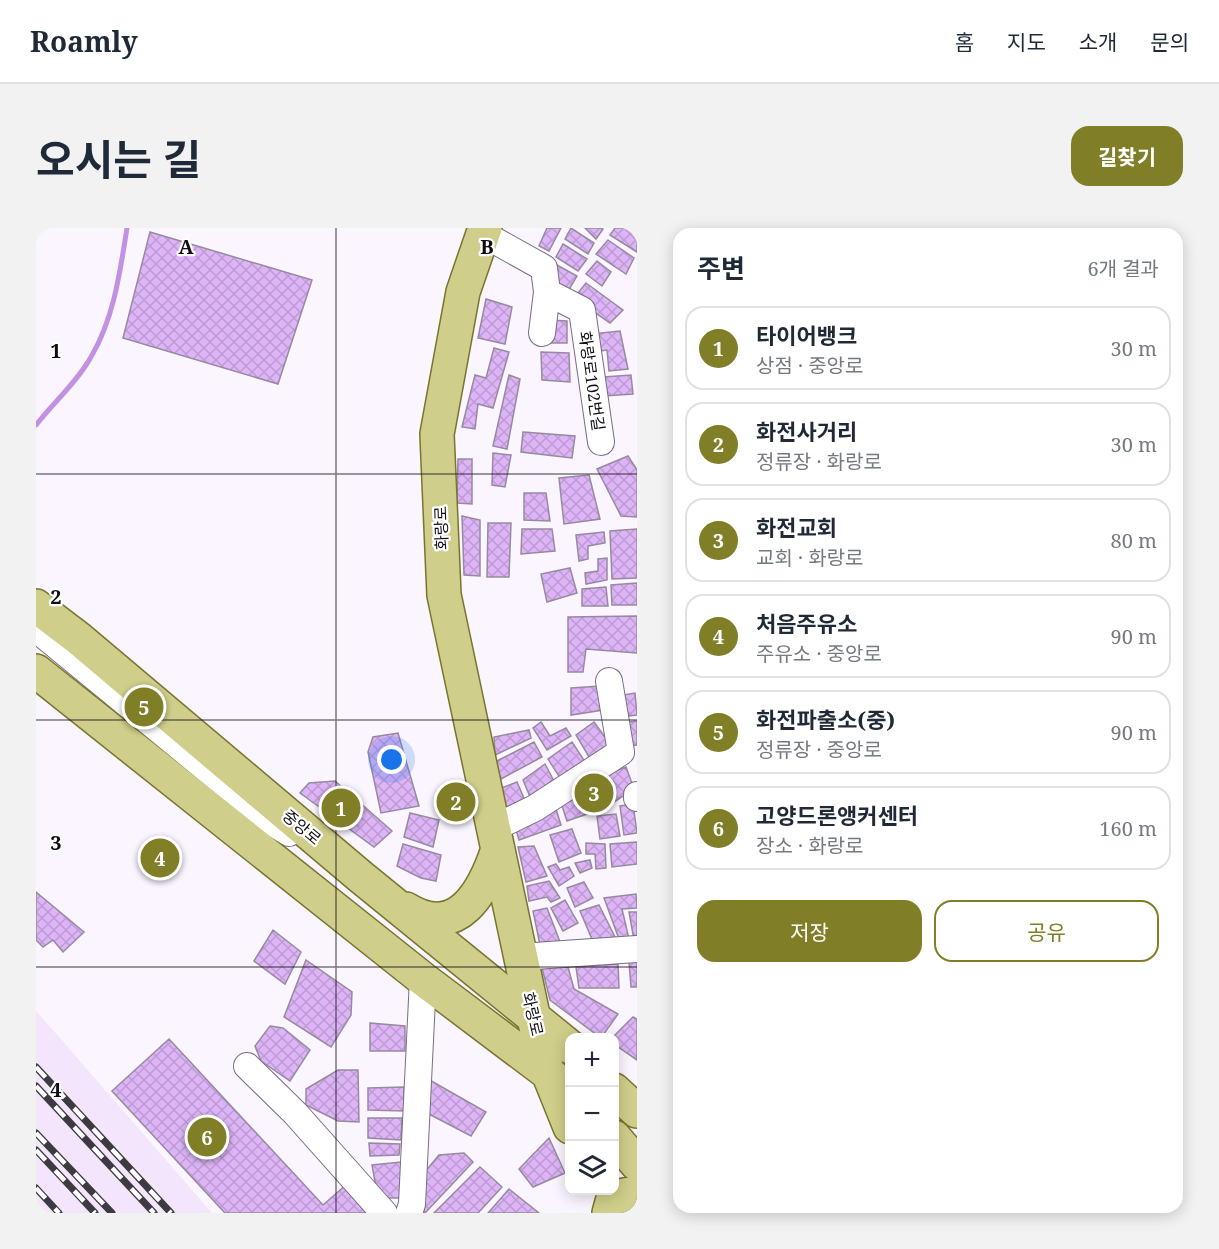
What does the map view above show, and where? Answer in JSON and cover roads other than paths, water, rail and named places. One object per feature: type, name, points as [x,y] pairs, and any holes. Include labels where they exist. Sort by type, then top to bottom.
[{"type":"main road","name":"화랑로","points":[[484,231],[463,292],[437,435],[444,595],[533,1015],[547,1070],[565,1115]]},
{"type":"main road","name":"중앙로","points":[[36,606],[78,638],[361,877],[565,1043]]},
{"type":"main road","points":[[36,670],[423,979],[547,1070],[565,1088]]},
{"type":"main road","points":[[390,899],[419,917],[443,918],[457,914],[476,899],[491,869],[496,838]]},
{"type":"main road","points":[[619,1094],[637,1112]]},
{"type":"main road","points":[[618,1141],[637,1164]]},
{"type":"main road","points":[[609,1213],[612,1202],[624,1195],[637,1193]]},
{"type":"main road","points":[[592,1195],[599,1213]]},
{"type":"street","points":[[484,231],[544,268],[547,292],[542,333]]},
{"type":"street","name":"화랑로102번길","points":[[547,292],[582,310],[601,442]]},
{"type":"street","points":[[36,629],[271,822],[361,877]]},
{"type":"street","points":[[36,642],[125,720],[203,805]]},
{"type":"street","points":[[496,838],[536,808],[629,758],[609,681]]},
{"type":"street","points":[[520,957],[637,950]]},
{"type":"street","points":[[409,1213],[413,1193],[423,979]]},
{"type":"street","points":[[247,1066],[295,1113],[384,1213]]},
{"type":"waterway","points":[[36,425],[79,375],[99,342],[111,311],[127,228]]},
{"type":"railway","points":[[36,1067],[171,1213]]},
{"type":"railway","points":[[36,1086],[154,1213]]},
{"type":"railway","points":[[36,1133],[112,1213]]},
{"type":"railway","points":[[36,1150],[95,1213]]},
{"type":"railway","points":[[36,1188],[59,1213]]},
{"type":"place","name":"화전파출소(중)","points":[[144,707]]},
{"type":"place","name":"화전교회","points":[[594,793]]},
{"type":"place","name":"화전사거리","points":[[456,802]]},
{"type":"place","name":"타이어뱅크","points":[[341,808]]},
{"type":"place","name":"처음주유소","points":[[160,858]]},
{"type":"place","name":"고양드론앵커센터","points":[[207,1137]]}]
